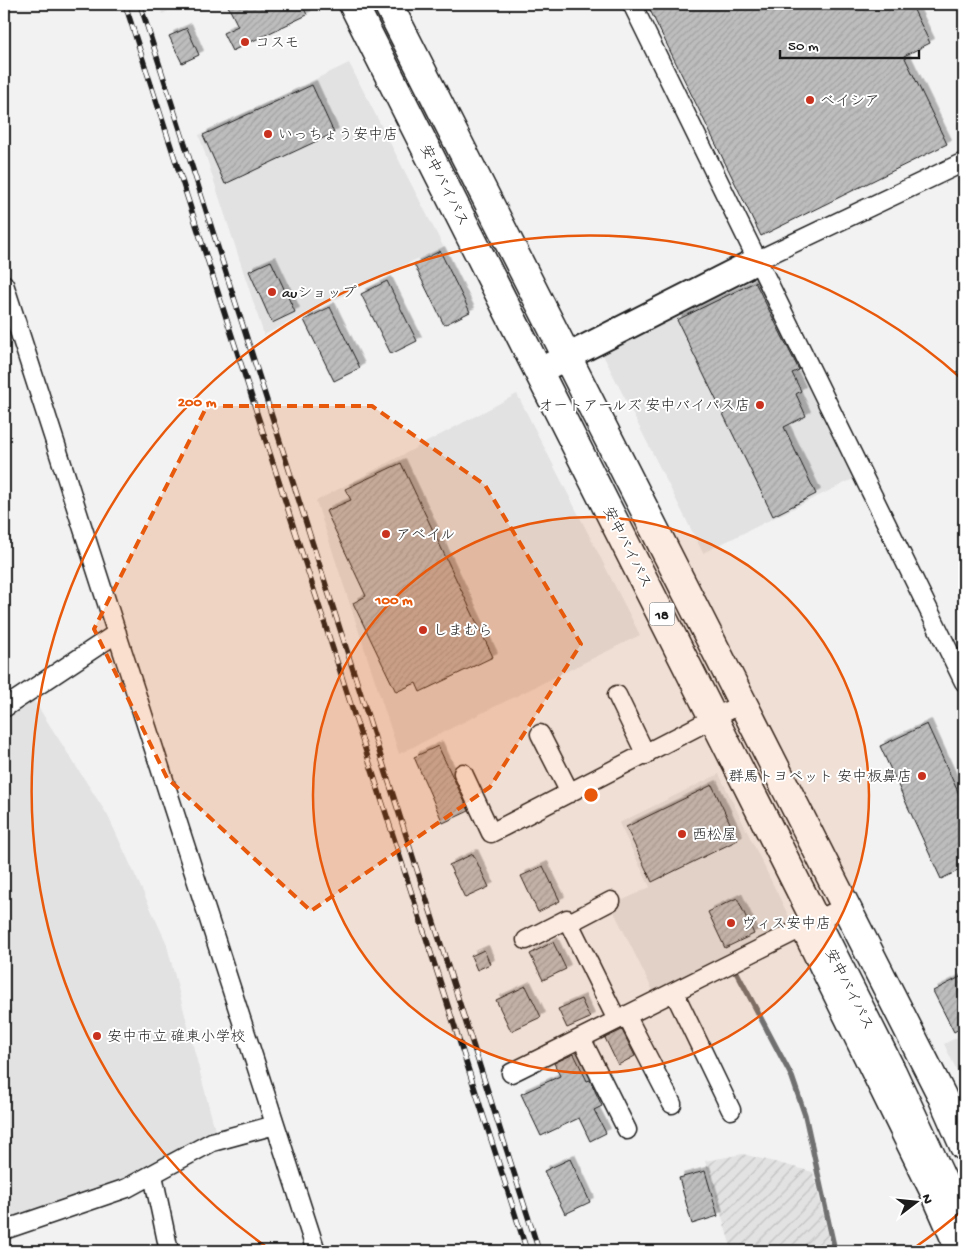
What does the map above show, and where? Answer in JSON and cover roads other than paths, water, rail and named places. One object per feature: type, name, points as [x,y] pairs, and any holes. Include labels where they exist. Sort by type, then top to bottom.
[{"type":"highway","name":"安中バイパス","points":[[353,4],[714,719],[808,925],[892,1072],[955,1222]]},
{"type":"highway","name":"安中バイパス","points":[[388,4],[846,906],[936,1085],[964,1146]]},
{"type":"street","points":[[632,4],[964,682]]},
{"type":"street","points":[[539,370],[758,260],[964,162]]},
{"type":"street","points":[[4,284],[316,1251]]},
{"type":"street","points":[[4,708],[118,634]]},
{"type":"street","points":[[616,694],[646,755]]},
{"type":"street","points":[[462,773],[491,833],[743,704]]},
{"type":"street","points":[[540,734],[570,793]]},
{"type":"street","points":[[569,923],[611,900]]},
{"type":"street","points":[[511,1073],[846,906]]},
{"type":"street","points":[[526,940],[567,919],[672,1104]]},
{"type":"street","points":[[674,992],[730,1110]]},
{"type":"street","points":[[581,1038],[627,1130]]},
{"type":"street","points":[[4,1230],[127,1188],[212,1142],[275,1125]]},
{"type":"street","points":[[154,1175],[169,1251]]},
{"type":"street","points":[[953,1251],[955,1222]]},
{"type":"waterway","points":[[736,971],[792,1077],[805,1115],[835,1251]]},
{"type":"railway","points":[[125,4],[527,1251]]},
{"type":"railway","points":[[140,4],[539,1251]]},
{"type":"place","name":"コスモ","points":[[245,42]]},
{"type":"place","name":"ベイシア","points":[[810,100]]},
{"type":"place","name":"いっちょう安中店","points":[[268,134]]},
{"type":"place","name":"auショップ","points":[[272,292]]},
{"type":"place","name":"オートアールズ 安中バイパス店","points":[[760,405]]},
{"type":"place","name":"アベイル","points":[[386,534]]},
{"type":"place","name":"しまむら","points":[[423,630]]},
{"type":"place","name":"群馬トヨペット 安中板鼻店","points":[[922,776]]},
{"type":"place","name":"西松屋","points":[[682,834]]},
{"type":"place","name":"ヴィス安中店","points":[[731,923]]},
{"type":"place","name":"安中市立 碓東小学校","points":[[97,1036]]}]
